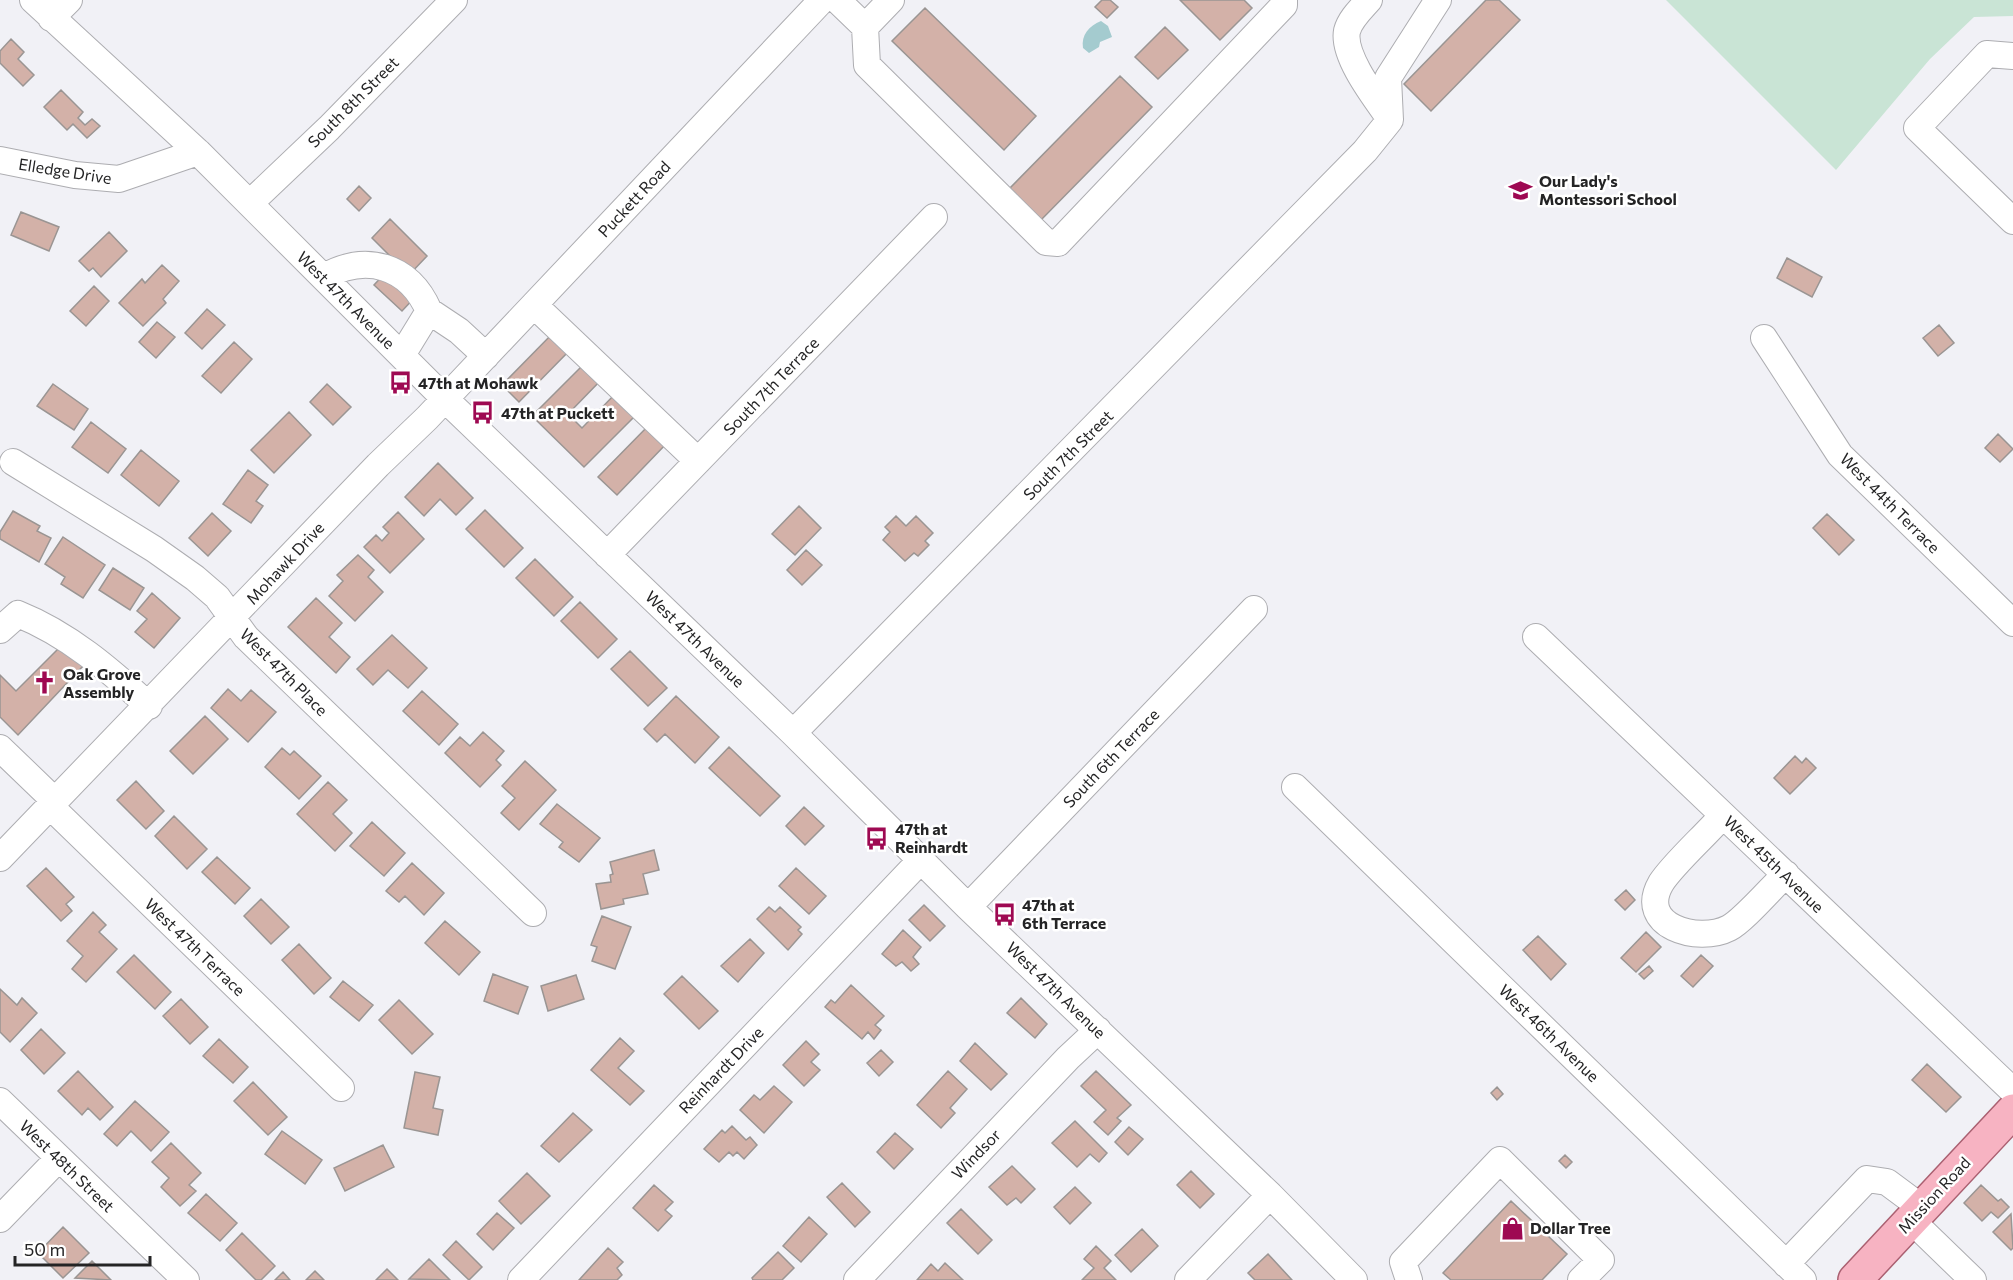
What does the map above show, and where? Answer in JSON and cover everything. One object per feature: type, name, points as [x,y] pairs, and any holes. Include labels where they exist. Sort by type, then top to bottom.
[{"type":"main road","name":"Mission Road","points":[[1854,1280],[2013,1111]]},
{"type":"street","name":"West 47th Avenue","points":[[33,0],[60,9],[198,152],[446,399],[793,733],[968,907],[1270,1195],[1354,1280]]},
{"type":"street","name":"South 8th Street","points":[[250,203],[329,128],[454,0]]},
{"type":"street","points":[[891,0],[865,27],[867,65],[1046,242],[1058,243],[1284,5],[1284,0]]},
{"type":"street","points":[[1369,0],[1356,15],[1347,31],[1349,53],[1390,120]]},
{"type":"street","points":[[1390,120],[1388,78],[1438,0]]},
{"type":"street","points":[[822,1],[865,27]]},
{"type":"street","name":"Puckett Road","points":[[446,399],[822,1]]},
{"type":"street","points":[[2013,56],[1988,54],[1917,128],[2013,220]]},
{"type":"street","name":"South 7th Street","points":[[793,733],[1343,176],[1390,120]]},
{"type":"street","name":"Elledge Drive","points":[[0,160],[75,175],[119,179],[198,152]]},
{"type":"street","name":"South 7th Terrace","points":[[607,555],[934,217]]},
{"type":"street","points":[[324,277],[343,266],[383,265],[399,274],[423,297],[429,311],[459,331],[486,356]]},
{"type":"street","points":[[534,305],[698,461]]},
{"type":"street","points":[[402,355],[429,311]]},
{"type":"street","name":"West 44th Terrace","points":[[1764,338],[1840,455],[2013,623]]},
{"type":"street","name":"Mohawk Drive","points":[[0,858],[378,465],[446,399]]},
{"type":"street","name":"West 47th Place","points":[[13,462],[154,549],[218,597],[246,637],[532,913]]},
{"type":"street","name":"South 6th Terrace","points":[[968,907],[1254,609]]},
{"type":"street","points":[[0,630],[18,614],[33,620],[111,671],[149,705]]},
{"type":"street","name":"West 45th Avenue","points":[[1536,637],[2013,1091]]},
{"type":"street","name":"West 47th Terrace","points":[[0,748],[52,804],[340,1088]]},
{"type":"street","name":"West 46th Avenue","points":[[1294,787],[1794,1272]]},
{"type":"street","points":[[1723,815],[1662,882],[1654,905],[1659,917],[1683,933],[1699,935],[1727,929],[1785,874]]},
{"type":"street","name":"Reinhardt Drive","points":[[521,1280],[921,860]]},
{"type":"street","name":"Windsor","points":[[857,1280],[1068,1058],[1098,1030]]},
{"type":"street","name":"West 48th Street","points":[[0,1101],[186,1280]]},
{"type":"street","points":[[0,1219],[59,1158]]},
{"type":"street","points":[[1409,1280],[1403,1262],[1500,1160],[1601,1260],[1581,1280]]},
{"type":"street","points":[[1794,1272],[1867,1179],[1887,1182],[1972,1280]]},
{"type":"street","points":[[1188,1280],[1270,1195]]},
{"type":"green space","points":[[1666,0],[2013,0],[2013,16],[1974,17],[1930,59],[1836,170]]},
{"type":"water","points":[[1101,21],[1108,26],[1112,37],[1100,42],[1099,47],[1089,53],[1083,48],[1085,35],[1090,28]]},
{"type":"building","points":[[1102,0],[1110,0],[1118,7],[1107,18],[1095,7]]},
{"type":"building","points":[[1180,0],[1244,0],[1252,8],[1220,40]]},
{"type":"building","points":[[1486,0],[1499,0],[1520,20],[1431,111],[1404,84]]},
{"type":"building","points":[[925,8],[1036,116],[1004,150],[892,41]]},
{"type":"building","points":[[1165,27],[1188,50],[1158,79],[1135,57]]},
{"type":"building","points":[[11,39],[24,52],[18,59],[34,75],[23,86],[0,63],[0,51]]},
{"type":"building","points":[[1120,76],[1152,107],[1041,220],[1009,189]]},
{"type":"building","points":[[61,90],[83,112],[78,118],[85,125],[92,119],[100,126],[87,138],[73,124],[67,130],[44,107]]},
{"type":"building","points":[[359,186],[371,198],[359,211],[347,199]]},
{"type":"building","points":[[21,212],[59,227],[49,251],[11,235]]},
{"type":"building","points":[[390,219],[427,256],[409,275],[372,238]]},
{"type":"building","points":[[109,232],[127,251],[101,277],[93,268],[89,271],[79,261]]},
{"type":"building","points":[[1787,258],[1822,277],[1812,297],[1777,278]]},
{"type":"building","points":[[162,265],[179,281],[163,299],[166,303],[143,326],[119,303],[142,279],[145,283]]},
{"type":"building","points":[[388,270],[416,296],[402,311],[374,285]]},
{"type":"building","points":[[94,286],[109,301],[86,326],[70,311]]},
{"type":"building","points":[[207,309],[225,325],[202,349],[185,333]]},
{"type":"building","points":[[157,322],[175,337],[156,358],[139,342]]},
{"type":"building","points":[[1939,325],[1954,343],[1938,356],[1923,338]]},
{"type":"building","points":[[554,332],[571,349],[519,402],[502,385]]},
{"type":"building","points":[[234,342],[252,359],[221,393],[202,376]]},
{"type":"building","points":[[585,363],[602,379],[568,414],[582,428],[616,393],[637,414],[584,467],[532,416]]},
{"type":"building","points":[[53,384],[88,409],[74,430],[37,406]]},
{"type":"building","points":[[327,384],[351,407],[333,425],[310,402]]},
{"type":"building","points":[[289,412],[311,435],[274,473],[251,450]]},
{"type":"building","points":[[91,422],[126,449],[108,473],[72,447]]},
{"type":"building","points":[[649,425],[667,443],[617,495],[598,477]]},
{"type":"building","points":[[1998,434],[2013,449],[2000,462],[1985,448]]},
{"type":"building","points":[[141,450],[179,481],[159,506],[121,475]]},
{"type":"building","points":[[438,463],[473,498],[456,515],[440,499],[424,516],[405,497]]},
{"type":"building","points":[[248,470],[268,485],[256,501],[263,506],[251,523],[223,504]]},
{"type":"building","points":[[799,506],[821,528],[795,555],[772,534]]},
{"type":"building","points":[[485,510],[523,548],[504,567],[466,529]]},
{"type":"building","points":[[13,511],[40,526],[37,531],[51,538],[39,562],[0,539],[0,532]]},
{"type":"building","points":[[398,512],[424,539],[390,573],[364,547],[376,535],[382,541],[389,533],[383,527]]},
{"type":"building","points":[[212,513],[231,531],[208,556],[189,538]]},
{"type":"building","points":[[1827,514],[1854,540],[1839,555],[1813,528]]},
{"type":"building","points":[[896,516],[906,526],[916,516],[933,533],[925,541],[929,545],[918,556],[914,553],[905,561],[883,540],[890,532],[885,527]]},
{"type":"building","points":[[63,537],[105,565],[83,598],[61,584],[65,577],[45,564]]},
{"type":"building","points":[[806,550],[822,565],[802,585],[787,570]]},
{"type":"building","points":[[358,555],[374,570],[368,577],[383,592],[355,621],[329,596],[343,581],[337,575]]},
{"type":"building","points":[[535,559],[573,597],[554,616],[516,578]]},
{"type":"building","points":[[113,568],[144,588],[130,610],[99,590]]},
{"type":"building","points":[[152,593],[180,618],[154,648],[135,632],[147,619],[137,611]]},
{"type":"building","points":[[316,598],[342,623],[329,637],[350,657],[336,673],[288,627]]},
{"type":"building","points":[[580,602],[617,639],[598,658],[561,621]]},
{"type":"building","points":[[392,635],[427,668],[408,688],[388,670],[373,685],[357,669]]},
{"type":"building","name":"Oak Grove Assembly","points":[[63,644],[84,665],[18,735],[0,717],[0,675],[16,691]]},
{"type":"building","points":[[630,651],[667,688],[648,706],[611,669]]},
{"type":"building","points":[[228,689],[241,701],[251,690],[276,712],[248,742],[211,708]]},
{"type":"building","points":[[422,691],[458,724],[439,745],[403,711]]},
{"type":"building","points":[[676,696],[719,737],[695,763],[665,734],[657,742],[644,729]]},
{"type":"building","points":[[205,716],[228,739],[193,774],[170,751]]},
{"type":"building","points":[[483,732],[504,751],[496,760],[501,765],[480,787],[445,753],[460,737],[470,746]]},
{"type":"building","points":[[729,747],[780,796],[760,816],[709,768]]},
{"type":"building","points":[[282,748],[290,755],[294,751],[321,776],[299,799],[265,767]]},
{"type":"building","points":[[1795,756],[1802,763],[1806,758],[1816,768],[1790,794],[1774,778]]},
{"type":"building","points":[[525,761],[556,790],[519,830],[501,813],[515,798],[502,786]]},
{"type":"building","points":[[136,781],[164,811],[146,829],[117,800]]},
{"type":"building","points":[[328,782],[347,800],[333,814],[352,833],[335,851],[297,814]]},
{"type":"building","points":[[557,804],[600,838],[579,862],[559,847],[563,842],[540,824]]},
{"type":"building","points":[[804,807],[824,826],[805,845],[786,826]]},
{"type":"building","points":[[174,816],[207,849],[187,869],[155,836]]},
{"type":"building","points":[[372,822],[405,853],[384,876],[350,846]]},
{"type":"building","points":[[654,850],[659,870],[643,874],[648,894],[623,899],[624,904],[601,909],[596,884],[611,882],[610,875],[613,874],[610,862]]},
{"type":"building","points":[[217,857],[250,888],[235,904],[202,872]]},
{"type":"building","points":[[412,863],[444,893],[424,915],[405,896],[399,902],[386,891]]},
{"type":"building","points":[[46,868],[74,897],[66,904],[72,911],[61,921],[27,886]]},
{"type":"building","points":[[796,868],[826,896],[809,914],[779,886]]},
{"type":"building","points":[[1626,890],[1635,900],[1625,910],[1615,900]]},
{"type":"building","points":[[261,899],[289,927],[271,944],[244,916]]},
{"type":"building","points":[[924,905],[945,926],[930,941],[909,920]]},
{"type":"building","points":[[769,907],[775,912],[780,907],[801,927],[798,930],[802,934],[788,950],[757,919]]},
{"type":"building","points":[[93,912],[106,925],[99,932],[117,949],[86,982],[72,969],[83,956],[67,941]]},
{"type":"building","points":[[602,916],[631,927],[615,969],[592,961],[597,947],[591,945]]},
{"type":"building","points":[[445,921],[480,952],[459,975],[425,943]]},
{"type":"building","points":[[903,930],[921,947],[913,957],[919,964],[911,971],[902,962],[896,966],[882,954]]},
{"type":"building","points":[[1646,932],[1661,947],[1636,972],[1621,958]]},
{"type":"building","points":[[1538,936],[1566,964],[1551,980],[1523,950]]},
{"type":"building","points":[[750,939],[764,953],[738,982],[721,966]]},
{"type":"building","points":[[299,944],[331,978],[314,994],[282,960]]},
{"type":"building","points":[[134,955],[171,992],[155,1009],[117,972]]},
{"type":"building","points":[[1701,955],[1713,966],[1693,987],[1681,976]]},
{"type":"building","points":[[1649,966],[1653,971],[1644,979],[1639,974]]},
{"type":"building","points":[[493,974],[528,987],[518,1014],[484,1001]]},
{"type":"building","points":[[576,975],[584,999],[548,1011],[541,986]]},
{"type":"building","points":[[682,976],[718,1011],[699,1029],[664,994]]},
{"type":"building","points":[[343,981],[373,1005],[359,1021],[330,997]]},
{"type":"building","points":[[851,985],[884,1016],[875,1025],[881,1030],[874,1039],[868,1032],[862,1039],[825,1007],[831,1000],[835,1003]]},
{"type":"building","points":[[0,989],[17,1005],[22,998],[37,1013],[10,1042],[0,1032]]},
{"type":"building","points":[[1021,998],[1047,1024],[1035,1038],[1007,1013]]},
{"type":"building","points":[[181,999],[208,1027],[190,1044],[163,1016]]},
{"type":"building","points":[[399,1000],[433,1034],[412,1054],[379,1020]]},
{"type":"building","points":[[41,1029],[65,1053],[44,1074],[21,1050]]},
{"type":"building","points":[[620,1038],[634,1051],[618,1068],[644,1091],[630,1105],[591,1070]]},
{"type":"building","points":[[219,1039],[248,1067],[233,1083],[203,1056]]},
{"type":"building","points":[[806,1041],[819,1054],[811,1062],[820,1070],[804,1086],[783,1065]]},
{"type":"building","points":[[975,1043],[1007,1074],[991,1090],[960,1061]]},
{"type":"building","points":[[881,1050],[893,1062],[879,1076],[867,1063]]},
{"type":"building","points":[[1927,1064],[1961,1097],[1946,1112],[1912,1080]]},
{"type":"building","points":[[78,1071],[113,1107],[100,1120],[88,1108],[82,1115],[58,1091]]},
{"type":"building","points":[[948,1071],[967,1089],[950,1108],[955,1113],[941,1128],[917,1105]]},
{"type":"building","points":[[1096,1071],[1131,1105],[1117,1118],[1121,1121],[1108,1135],[1094,1122],[1106,1110],[1081,1086]]},
{"type":"building","points":[[415,1072],[440,1077],[433,1108],[443,1110],[438,1135],[404,1128]]},
{"type":"building","points":[[253,1082],[287,1117],[268,1135],[234,1101]]},
{"type":"building","points":[[774,1086],[792,1102],[764,1133],[740,1110],[754,1095],[760,1100]]},
{"type":"building","points":[[1497,1087],[1503,1094],[1497,1100],[1491,1093]]},
{"type":"building","points":[[135,1101],[169,1132],[151,1151],[131,1131],[117,1146],[104,1134]]},
{"type":"building","points":[[573,1113],[592,1130],[559,1162],[541,1146]]},
{"type":"building","points":[[1075,1121],[1107,1153],[1099,1162],[1090,1154],[1077,1167],[1052,1143]]},
{"type":"building","points":[[732,1126],[746,1140],[750,1137],[757,1145],[744,1159],[737,1152],[733,1156],[729,1152],[719,1162],[704,1149],[722,1130],[725,1133]]},
{"type":"building","points":[[1129,1127],[1143,1139],[1128,1155],[1115,1142]]},
{"type":"building","points":[[282,1131],[322,1160],[305,1184],[265,1154]]},
{"type":"building","points":[[895,1133],[913,1149],[894,1169],[877,1152]]},
{"type":"building","points":[[171,1143],[201,1173],[189,1185],[196,1191],[180,1206],[161,1187],[169,1178],[152,1162]]},
{"type":"building","points":[[383,1145],[394,1167],[345,1191],[334,1168]]},
{"type":"building","points":[[1565,1155],[1572,1162],[1566,1168],[1559,1161]]},
{"type":"building","points":[[1012,1166],[1035,1189],[1021,1203],[1016,1198],[1007,1205],[989,1187]]},
{"type":"building","points":[[1191,1171],[1214,1194],[1200,1208],[1177,1185]]},
{"type":"building","points":[[527,1173],[550,1196],[521,1224],[499,1201]]},
{"type":"building","points":[[842,1183],[870,1212],[855,1227],[827,1197]]},
{"type":"building","points":[[654,1185],[673,1202],[665,1210],[672,1216],[658,1231],[633,1208]]},
{"type":"building","points":[[1981,1185],[1998,1201],[2001,1199],[2009,1207],[1998,1218],[1991,1212],[1982,1221],[1964,1203]]},
{"type":"building","points":[[1075,1187],[1091,1203],[1070,1224],[1054,1207]]},
{"type":"building","points":[[206,1194],[237,1223],[220,1241],[188,1213]]},
{"type":"building","name":"Dollar Tree","points":[[1511,1201],[1567,1254],[1542,1280],[1451,1280],[1443,1273]]},
{"type":"building","points":[[961,1209],[992,1240],[978,1254],[947,1223]]},
{"type":"building","points":[[497,1213],[514,1228],[493,1250],[477,1234]]},
{"type":"building","points":[[2011,1214],[2013,1248],[2011,1250],[1993,1232]]},
{"type":"building","points":[[809,1217],[827,1234],[801,1262],[783,1246]]},
{"type":"building","points":[[63,1227],[89,1253],[63,1278],[38,1253]]},
{"type":"building","points":[[1142,1229],[1158,1246],[1131,1272],[1115,1255]]},
{"type":"building","points":[[242,1233],[275,1266],[261,1280],[256,1280],[226,1250]]},
{"type":"building","points":[[456,1241],[482,1267],[469,1280],[443,1255]]},
{"type":"building","points":[[1096,1246],[1111,1261],[1104,1268],[1116,1280],[1082,1280],[1094,1268],[1084,1259]]},
{"type":"building","points":[[608,1248],[623,1262],[617,1268],[622,1275],[617,1280],[579,1280]]},
{"type":"building","points":[[778,1252],[794,1268],[782,1280],[753,1280],[752,1278]]},
{"type":"building","points":[[1268,1254],[1292,1280],[1255,1280],[1248,1273]]},
{"type":"building","points":[[429,1259],[450,1280],[409,1279]]},
{"type":"building","points":[[92,1261],[111,1280],[75,1278]]},
{"type":"building","points":[[945,1263],[963,1280],[917,1280],[931,1264],[938,1271]]},
{"type":"building","points":[[387,1269],[398,1280],[376,1280]]},
{"type":"building","points":[[315,1271],[324,1280],[306,1280]]},
{"type":"building","points":[[283,1272],[290,1280],[275,1280]]},
{"type":"place","name":"Our Lady's Montessori School","points":[[1521,190]]},
{"type":"place","name":"47th at Mohawk","points":[[400,383]]},
{"type":"place","name":"47th at Puckett","points":[[483,413]]},
{"type":"place","name":"Oak Grove Assembly","points":[[45,683]]},
{"type":"place","name":"47th at Reinhardt","points":[[877,838]]},
{"type":"place","name":"47th at 6th Terrace","points":[[1004,914]]},
{"type":"place","name":"Dollar Tree","points":[[1512,1228]]}]
